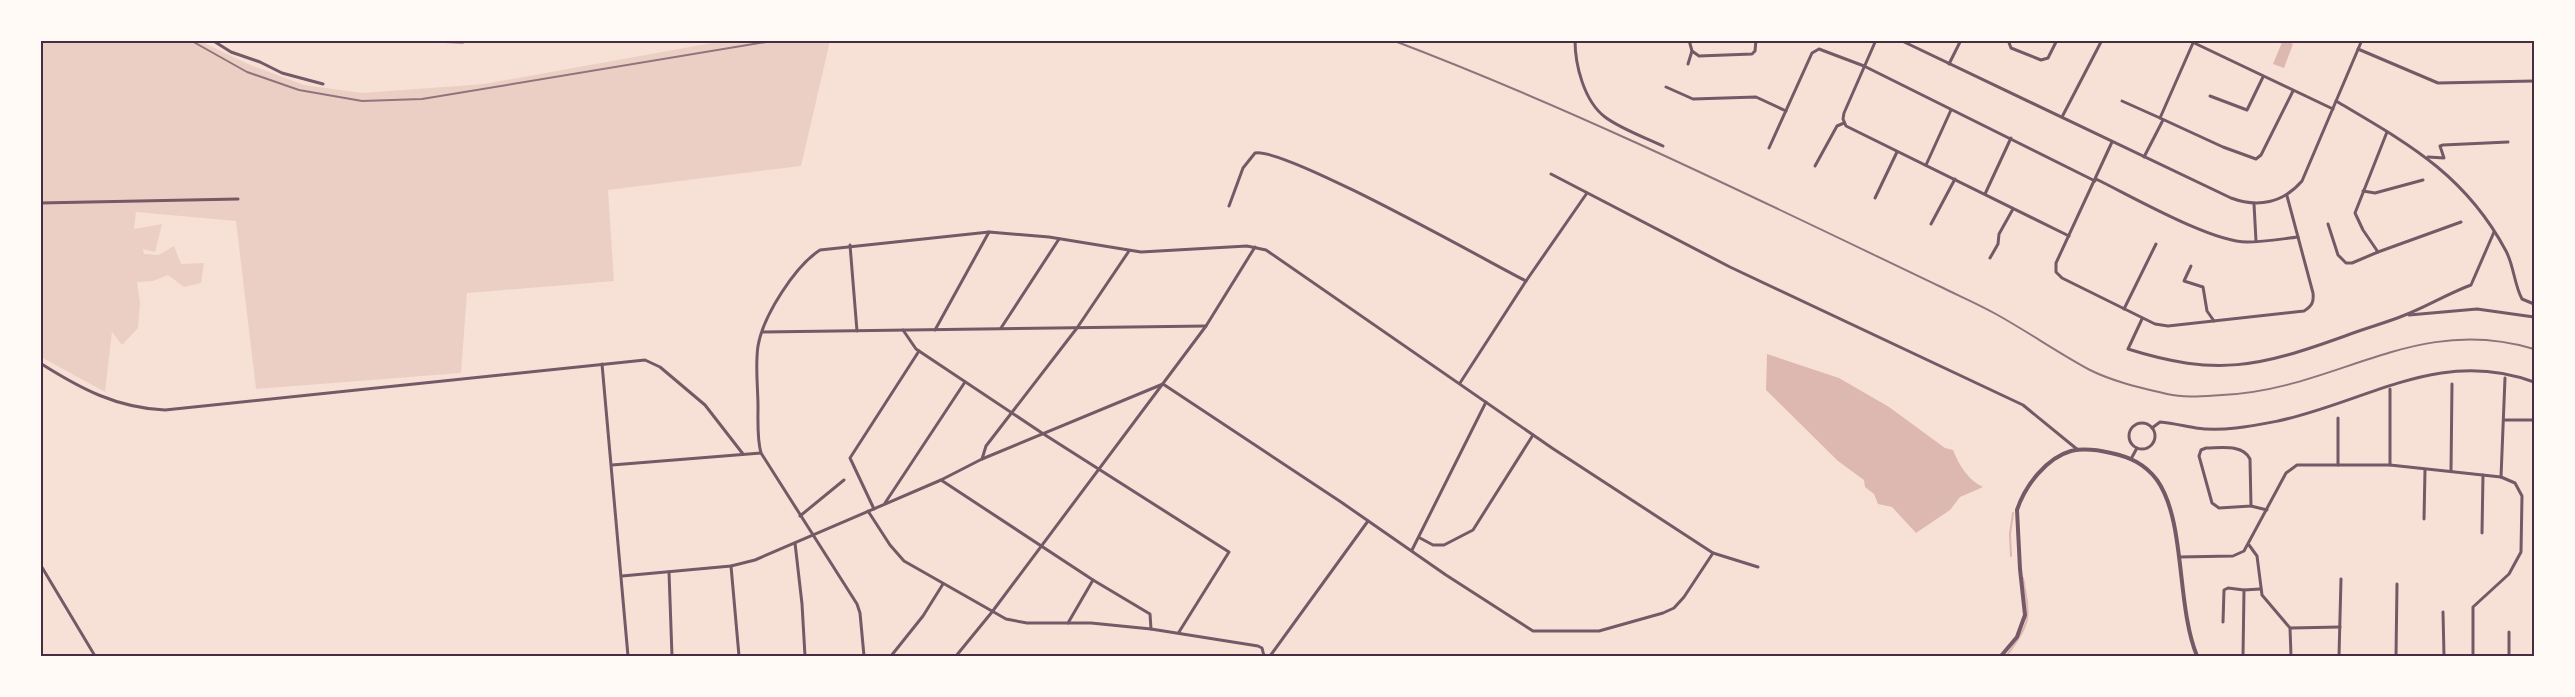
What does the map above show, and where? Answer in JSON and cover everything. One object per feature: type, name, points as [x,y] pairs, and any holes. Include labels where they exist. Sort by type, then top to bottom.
[{"type":"street","points":[[212,40],[231,52],[282,73],[322,84]]},
{"type":"street","points":[[390,40],[463,42]]},
{"type":"street","points":[[1575,40],[1580,76],[1600,113],[1663,146]]},
{"type":"street","points":[[1688,64],[1692,51],[1689,40]]},
{"type":"street","points":[[1692,51],[1699,56],[1752,54],[1755,51],[1756,40]]},
{"type":"street","points":[[1876,40],[1844,113],[1844,123],[1851,129],[2069,236]]},
{"type":"street","points":[[1900,40],[2144,158],[2231,198],[2254,204],[2271,202],[2287,196],[2302,181],[2362,40]]},
{"type":"street","points":[[1949,64],[1961,40]]},
{"type":"street","points":[[2008,40],[2011,48],[2041,60],[2048,58],[2057,40]]},
{"type":"street","points":[[2062,117],[2102,40]]},
{"type":"street","points":[[2188,40],[2332,109]]},
{"type":"street","points":[[2144,158],[2193,43]]},
{"type":"street","points":[[2358,49],[2438,83],[2535,81]]},
{"type":"street","points":[[1769,148],[1816,50],[1822,50],[1864,66],[2195,227],[2229,240],[2256,242],[2298,237]]},
{"type":"street","points":[[2210,96],[2247,110],[2263,77]]},
{"type":"street","points":[[1666,87],[1693,99],[1756,97],[1786,111]]},
{"type":"street","points":[[2122,101],[2223,147],[2256,159],[2293,91]]},
{"type":"street","points":[[2336,102],[2427,157],[2470,198],[2494,232],[2513,267],[2522,299],[2535,304]]},
{"type":"street","points":[[1926,165],[1951,110]]},
{"type":"street","points":[[1815,166],[1837,126],[1844,123]]},
{"type":"street","points":[[2378,252],[2356,217],[2355,207],[2387,132]]},
{"type":"street","points":[[1985,194],[2011,138]]},
{"type":"street","points":[[2112,142],[2056,263],[2059,276],[2142,318],[2168,326],[2308,309],[2312,304],[2313,293],[2287,196]]},
{"type":"street","points":[[2427,157],[2444,158],[2440,146],[2443,145],[2508,142]]},
{"type":"street","points":[[1875,198],[1897,152]]},
{"type":"street","points":[[1229,206],[1247,161],[1255,153],[1268,153],[1328,178],[1526,281]]},
{"type":"street","points":[[1551,174],[1730,267],[2023,405],[2078,450]]},
{"type":"street","points":[[1931,224],[1955,179]]},
{"type":"street","points":[[2363,191],[2375,193],[2423,180]]},
{"type":"street","points":[[1460,382],[1526,281],[1587,194]]},
{"type":"street","points":[[40,203],[238,199]]},
{"type":"street","points":[[2254,204],[2256,242]]},
{"type":"street","points":[[1990,258],[1998,244],[1999,234],[2013,208]]},
{"type":"street","points":[[2328,224],[2338,255],[2343,262],[2352,263],[2461,222]]},
{"type":"street","points":[[935,330],[989,232]]},
{"type":"street","points":[[864,657],[861,619],[857,604],[761,453],[758,360],[763,332],[778,301],[808,258],[826,248],[850,245],[989,232],[1059,239],[1129,251],[1167,253],[1255,247],[1275,256],[1423,360],[1460,382],[1533,435],[1713,553],[1758,567]]},
{"type":"street","points":[[2142,318],[2128,349],[2175,362],[2240,366],[2292,355],[2405,315],[2471,285],[2494,232]]},
{"type":"street","points":[[1001,328],[1059,239]]},
{"type":"street","points":[[2124,309],[2156,244]]},
{"type":"street","points":[[850,245],[857,331]]},
{"type":"street","points":[[956,657],[1206,326],[1255,247]]},
{"type":"street","points":[[982,459],[986,446],[1077,328],[1129,251]]},
{"type":"street","points":[[2191,266],[2184,281],[2203,287],[2207,312],[2214,321]]},
{"type":"street","points":[[2405,315],[2477,309],[2535,317]]},
{"type":"street","points":[[763,332],[1206,326]]},
{"type":"street","points":[[903,330],[919,351],[1042,433],[1229,552],[1179,632]]},
{"type":"street","points":[[874,509],[850,462],[850,456],[919,351]]},
{"type":"street","points":[[40,363],[110,400],[134,408],[165,410],[645,360],[655,364],[705,405],[742,454]]},
{"type":"street","points":[[602,364],[628,657]]},
{"type":"street","points":[[2152,428],[2160,422],[2211,429],[2280,420],[2405,379],[2445,372],[2470,369],[2502,371],[2535,382]]},
{"type":"street","points":[[2501,477],[2505,378]]},
{"type":"street","points":[[884,505],[966,382]]},
{"type":"street","points":[[622,576],[731,566],[755,560],[941,480],[1042,433],[1163,384]]},
{"type":"street","points":[[1163,384],[1533,631],[1599,631],[1663,614],[1674,608],[1684,597],[1713,553]]},
{"type":"street","points":[[2451,471],[2452,384]]},
{"type":"street","points":[[2390,389],[2390,465]]},
{"type":"street","points":[[1412,551],[1486,402]]},
{"type":"street","points":[[2338,418],[2338,465]]},
{"type":"street","points":[[2505,420],[2535,420]]},
{"type":"street","points":[[2140,424],[2152,428],[2154,441],[2144,449],[2137,448],[2129,438],[2134,426],[2140,424]]},
{"type":"street","points":[[1420,538],[1433,545],[1444,545],[1473,530],[1533,435]]},
{"type":"street","points":[[2131,459],[2137,448]]},
{"type":"street","points":[[2251,506],[2250,459],[2246,452],[2240,449],[2206,448],[2201,450],[2199,456],[2201,466],[2214,506],[2219,508],[2251,506],[2267,510]]},
{"type":"street","points":[[2001,657],[2017,636],[2025,615],[2020,569],[2018,510],[2020,502],[2030,483],[2043,469],[2057,458],[2078,450],[2103,451],[2131,459],[2148,470],[2163,490],[2173,522],[2189,633],[2197,657]]},
{"type":"street","points":[[612,465],[761,453]]},
{"type":"street","points":[[2178,557],[2233,556],[2244,551],[2286,473],[2293,466],[2390,465],[2501,477],[2515,483],[2522,496],[2521,552],[2509,574],[2473,607],[2473,657]]},
{"type":"street","points":[[2424,519],[2425,470]]},
{"type":"street","points":[[2482,533],[2483,475]]},
{"type":"street","points":[[800,516],[844,480]]},
{"type":"street","points":[[941,480],[1039,547],[1150,614],[1151,629]]},
{"type":"street","points":[[868,511],[890,545],[904,561],[992,612],[1012,621],[1179,632],[1258,646],[1267,657],[1368,520]]},
{"type":"street","points":[[795,543],[805,657]]},
{"type":"street","points":[[2249,545],[2257,556],[2260,589],[2264,598],[2290,628],[2291,657]]},
{"type":"street","points":[[40,564],[95,657]]},
{"type":"street","points":[[731,566],[739,657]]},
{"type":"street","points":[[669,572],[672,657]]},
{"type":"street","points":[[2339,657],[2341,579]]},
{"type":"street","points":[[1068,623],[1093,580]]},
{"type":"street","points":[[891,657],[923,616],[943,584]]},
{"type":"street","points":[[2396,657],[2397,584]]},
{"type":"street","points":[[2223,622],[2224,590],[2228,588],[2260,589]]},
{"type":"street","points":[[2243,657],[2244,590]]},
{"type":"street","points":[[2443,612],[2444,657]]},
{"type":"street","points":[[2290,628],[2340,627]]},
{"type":"street","points":[[2509,632],[2509,657]]},
{"type":"shaded area","points":[[2283,40],[2293,44],[2284,68],[2273,64]]},
{"type":"shaded area","points":[[40,41],[200,41],[248,64],[304,85],[362,93],[484,84],[723,41],[830,41],[801,166],[608,190],[614,281],[467,293],[461,373],[256,389],[236,221],[136,212],[134,229],[162,224],[155,252],[143,249],[144,254],[159,255],[174,246],[181,264],[204,263],[201,283],[184,287],[168,275],[153,281],[137,282],[140,303],[138,328],[122,345],[112,332],[105,392],[41,357]]},
{"type":"shaded area","points":[[1767,354],[1839,378],[1889,407],[1945,448],[1953,450],[1965,472],[1983,487],[1960,497],[1950,510],[1916,533],[1892,507],[1878,504],[1874,494],[1865,487],[1864,480],[1838,461],[1766,390]]},
{"type":"waterway","points":[[2011,556],[2010,534],[2013,513]]},
{"type":"waterway","points":[[2009,656],[2007,655],[2021,635],[2027,619],[2023,578]]},
{"type":"railway","points":[[190,40],[247,72],[299,90],[362,101],[422,99],[778,40]]},
{"type":"railway","points":[[1392,40],[1531,96],[1668,157],[1980,306],[2090,370],[2138,387],[2188,396],[2264,390],[2302,381],[2413,346],[2451,340],[2491,340],[2534,349]]}]
